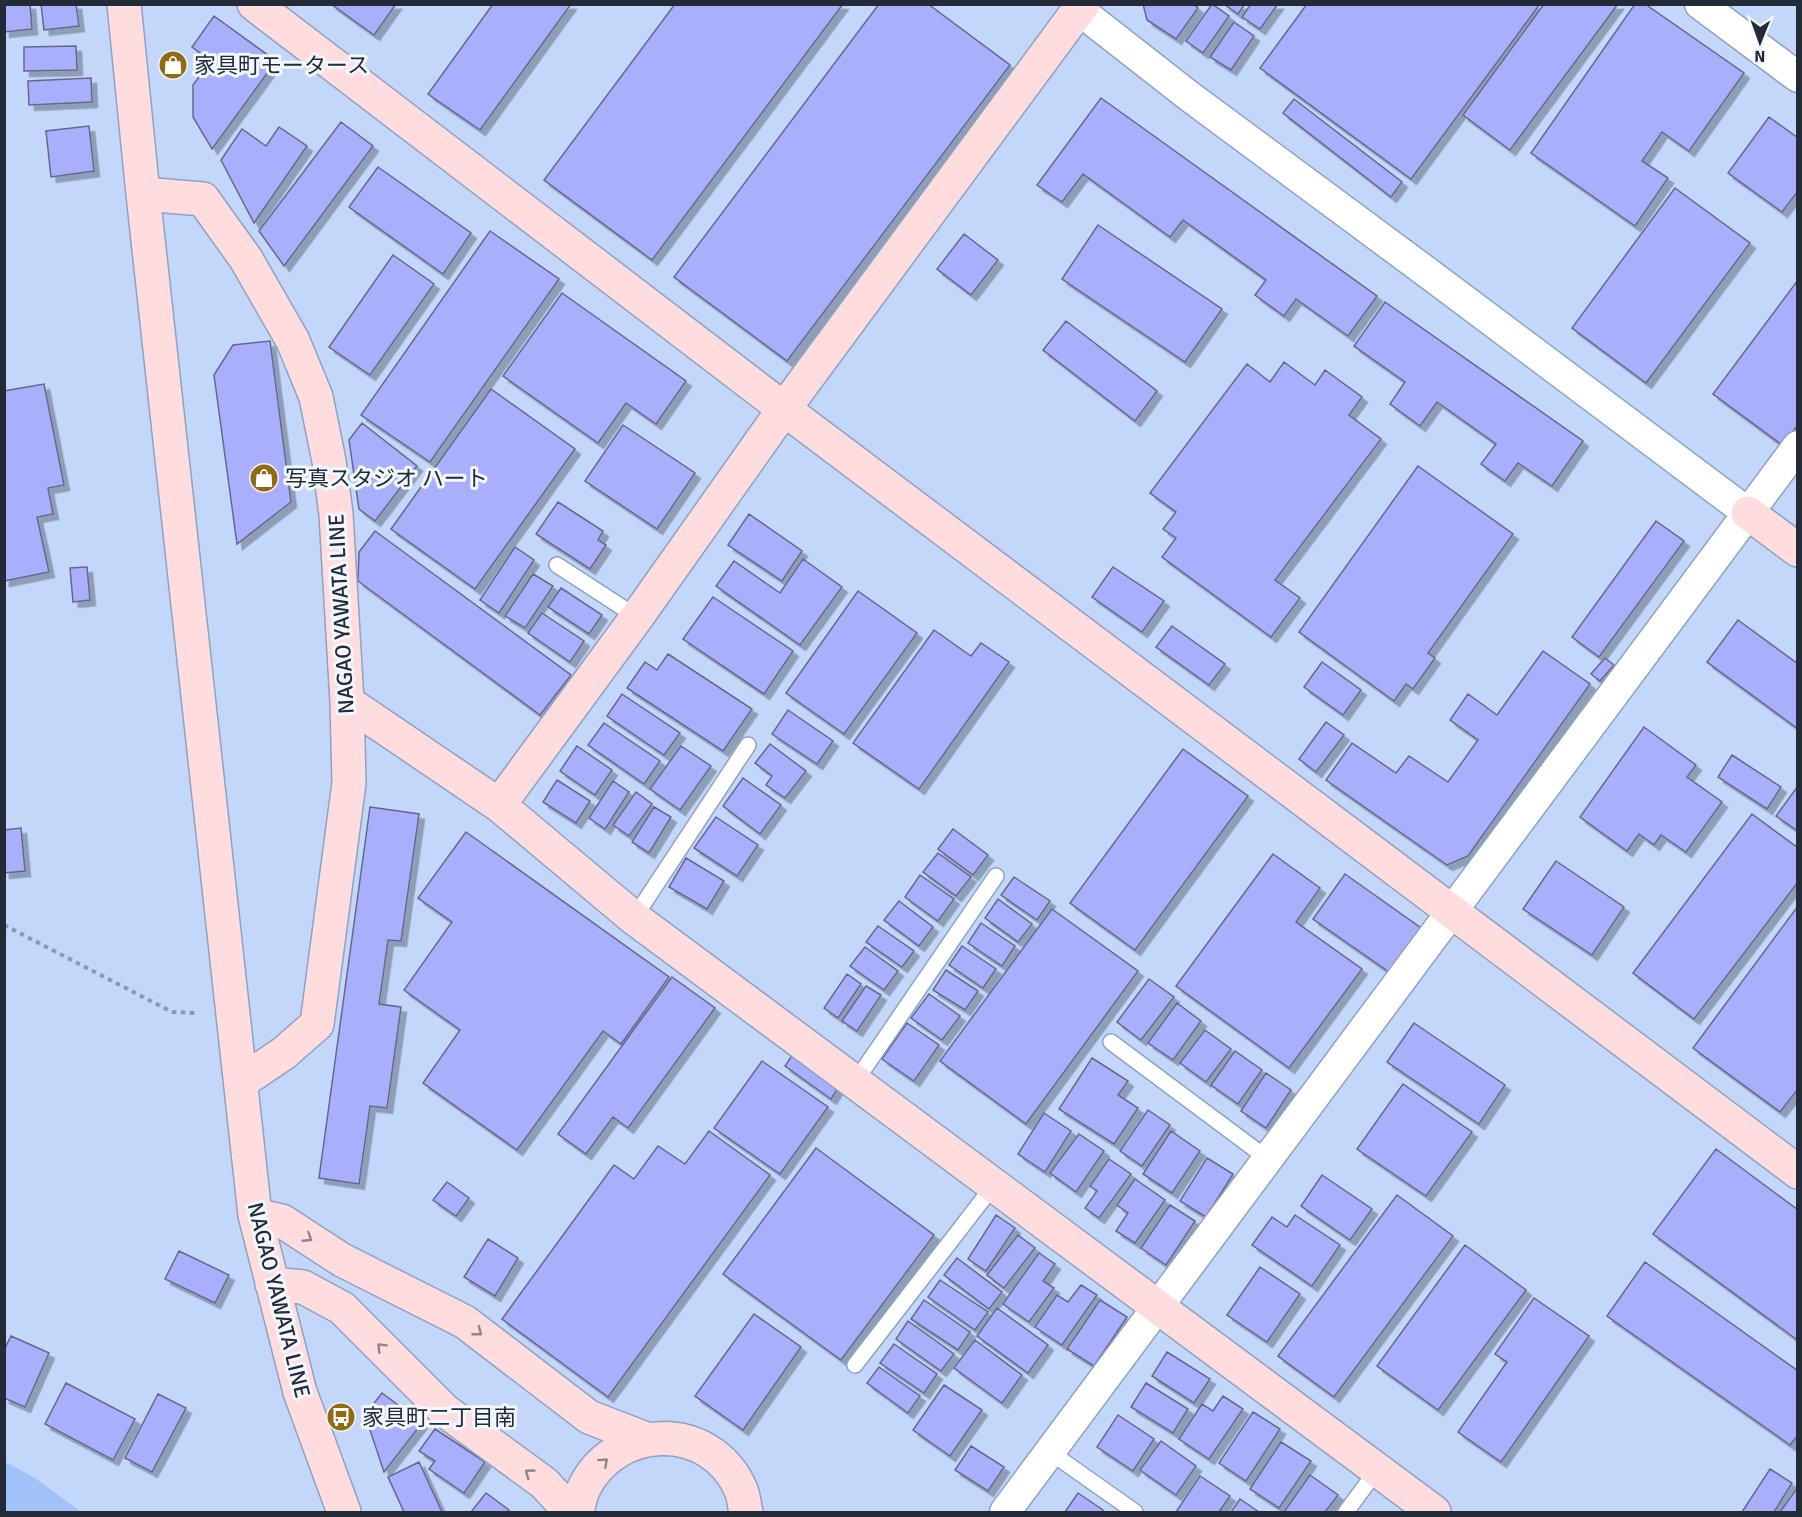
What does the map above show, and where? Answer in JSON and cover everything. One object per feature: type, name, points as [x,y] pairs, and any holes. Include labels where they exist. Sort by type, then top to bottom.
[{"type":"street","name":"NAGAO YAWATA LINE","points":[[124,4],[255,1215],[300,1392],[344,1512]]},
{"type":"street","points":[[254,4],[783,409],[1797,1172]]},
{"type":"street","points":[[1700,4],[1797,77]]},
{"type":"street","points":[[499,805],[637,618],[783,409],[1078,6],[1189,96],[1797,550]]},
{"type":"street","name":"NAGAO YAWATA LINE","points":[[143,194],[202,199],[246,259],[293,341],[316,397],[329,461],[336,514],[347,702],[349,783],[317,1024],[284,1053],[241,1082]]},
{"type":"street","points":[[1005,1512],[1797,446]]},
{"type":"street","points":[[347,702],[499,805],[634,918],[1434,1512]]},
{"type":"street","points":[[255,1215],[282,1221],[342,1260],[465,1322],[589,1417],[646,1439]]},
{"type":"street","points":[[272,1284],[303,1287],[342,1308],[444,1410],[544,1484],[571,1512]]},
{"type":"street","points":[[577,1512],[582,1491],[597,1468],[618,1449],[646,1439],[675,1439],[702,1447],[725,1466],[741,1490],[746,1512]]},
{"type":"lane","points":[[557,565],[637,618]]},
{"type":"lane","points":[[634,918],[748,745]]},
{"type":"lane","points":[[855,1082],[996,876]]},
{"type":"lane","points":[[1111,1042],[1268,1159]]},
{"type":"lane","points":[[855,1365],[994,1185]]},
{"type":"lane","points":[[1050,1452],[1135,1512]]},
{"type":"lane","points":[[1346,1512],[1377,1470]]},
{"type":"path","points":[[4,925],[172,1012],[233,1015]]},
{"type":"shaded area","points":[[5,1462],[35,1478],[81,1512],[5,1512]]},
{"type":"building","points":[[4,4],[30,4],[32,29],[4,32]]},
{"type":"building","points":[[41,4],[76,4],[79,26],[44,30]]},
{"type":"building","points":[[331,4],[396,4],[374,35]]},
{"type":"building","points":[[493,4],[571,4],[480,130],[428,94]]},
{"type":"building","points":[[675,4],[843,4],[652,260],[544,180]]},
{"type":"building","points":[[879,4],[928,4],[1010,65],[787,361],[674,277]]},
{"type":"building","points":[[1143,4],[1193,4],[1198,8],[1176,39],[1147,20]]},
{"type":"building","points":[[1212,4],[1229,16],[1203,53],[1186,41]]},
{"type":"building","points":[[1224,4],[1245,4],[1238,14]]},
{"type":"building","points":[[1251,4],[1278,4],[1260,29],[1242,17]]},
{"type":"building","points":[[1307,4],[1540,4],[1411,179],[1260,68]]},
{"type":"building","points":[[1544,4],[1618,4],[1510,150],[1463,115]]},
{"type":"building","points":[[1635,4],[1645,4],[1744,73],[1689,151],[1662,132],[1642,161],[1668,178],[1635,226],[1531,153]]},
{"type":"building","points":[[214,16],[276,61],[212,149],[193,117],[193,85],[211,61],[192,47]]},
{"type":"building","points":[[1234,22],[1254,36],[1231,70],[1210,57]]},
{"type":"building","points":[[76,46],[77,70],[24,71],[24,47]]},
{"type":"building","points":[[91,78],[92,102],[29,105],[28,81]]},
{"type":"building","points":[[1101,98],[1377,296],[1348,336],[1296,299],[1284,316],[1255,295],[1266,280],[1183,220],[1170,237],[1083,174],[1062,202],[1037,185]]},
{"type":"building","points":[[1294,99],[1402,182],[1391,197],[1283,113]]},
{"type":"building","points":[[1769,117],[1798,138],[1798,191],[1782,212],[1728,173]]},
{"type":"building","points":[[341,122],[373,146],[284,266],[259,231]]},
{"type":"building","points":[[89,126],[94,171],[51,177],[46,131]]},
{"type":"building","points":[[279,127],[307,146],[254,223],[221,160],[242,129],[266,146]]},
{"type":"building","points":[[378,167],[471,233],[443,274],[349,207]]},
{"type":"building","points":[[1675,188],[1750,243],[1646,383],[1572,328]]},
{"type":"building","points":[[1098,225],[1222,309],[1185,362],[1062,279]]},
{"type":"building","points":[[490,231],[559,279],[430,462],[361,415]]},
{"type":"building","points":[[964,234],[998,260],[971,295],[937,269]]},
{"type":"building","points":[[393,255],[434,284],[370,375],[329,347]]},
{"type":"building","points":[[1798,280],[1798,425],[1782,445],[1713,394]]},
{"type":"building","points":[[562,293],[686,381],[656,424],[626,403],[598,443],[503,376]]},
{"type":"building","points":[[1385,302],[1583,441],[1552,486],[1518,463],[1505,481],[1481,464],[1496,444],[1437,402],[1420,426],[1390,404],[1405,382],[1354,346]]},
{"type":"building","points":[[1066,321],[1157,391],[1135,421],[1043,350]]},
{"type":"building","points":[[270,341],[291,502],[237,544],[214,375],[233,345]]},
{"type":"building","points":[[1284,362],[1315,385],[1325,370],[1362,397],[1349,415],[1381,439],[1275,580],[1300,598],[1271,637],[1162,557],[1176,538],[1163,529],[1176,512],[1150,493],[1247,364],[1270,382]]},
{"type":"building","points":[[44,384],[64,485],[48,488],[53,514],[37,517],[49,572],[4,581],[4,391]]},
{"type":"building","points":[[491,389],[575,449],[475,589],[391,529]]},
{"type":"building","points":[[362,423],[417,466],[375,521],[359,509],[349,440]]},
{"type":"building","points":[[623,425],[695,473],[657,529],[585,481]]},
{"type":"building","points":[[1418,466],[1513,534],[1428,653],[1435,658],[1413,689],[1406,684],[1394,701],[1299,632]]},
{"type":"building","points":[[558,502],[603,531],[598,540],[606,545],[590,569],[536,534]]},
{"type":"building","points":[[749,514],[802,551],[782,581],[728,545]]},
{"type":"building","points":[[1656,521],[1684,541],[1599,657],[1572,637]]},
{"type":"building","points":[[375,531],[571,675],[540,715],[358,581],[359,552]]},
{"type":"building","points":[[515,547],[534,560],[499,613],[480,600]]},
{"type":"building","points":[[803,559],[842,587],[800,645],[716,586],[734,561],[780,593]]},
{"type":"building","points":[[87,567],[90,600],[73,602],[70,568]]},
{"type":"building","points":[[1113,567],[1164,601],[1142,632],[1092,597]]},
{"type":"building","points":[[533,574],[553,586],[525,628],[505,616]]},
{"type":"building","points":[[561,588],[602,615],[589,634],[548,607]]},
{"type":"building","points":[[858,591],[917,633],[844,734],[786,693]]},
{"type":"building","points":[[713,597],[793,651],[764,694],[683,639]]},
{"type":"building","points":[[542,613],[584,641],[570,662],[528,633]]},
{"type":"building","points":[[1738,620],[1798,664],[1798,729],[1707,662]]},
{"type":"building","points":[[1172,626],[1225,664],[1209,685],[1156,647]]},
{"type":"building","points":[[934,630],[971,656],[981,643],[1009,662],[919,789],[853,743]]},
{"type":"building","points":[[1543,651],[1590,684],[1468,856],[1447,865],[1326,780],[1352,743],[1396,773],[1409,756],[1448,782],[1478,740],[1450,720],[1468,694],[1497,715]]},
{"type":"building","points":[[668,654],[752,709],[723,751],[627,688],[645,662],[657,670]]},
{"type":"building","points":[[1605,658],[1614,665],[1600,681],[1591,674]]},
{"type":"building","points":[[1322,662],[1361,690],[1343,715],[1304,687]]},
{"type":"building","points":[[622,694],[680,733],[664,755],[607,716]]},
{"type":"building","points":[[788,710],[833,741],[817,764],[772,734]]},
{"type":"building","points":[[1326,722],[1344,735],[1316,772],[1299,759]]},
{"type":"building","points":[[604,723],[660,761],[644,784],[588,745]]},
{"type":"building","points":[[1644,727],[1696,765],[1687,777],[1722,802],[1686,852],[1661,835],[1654,845],[1639,834],[1627,851],[1580,817]]},
{"type":"building","points":[[770,744],[806,771],[785,798],[766,785],[772,776],[755,763]]},
{"type":"building","points":[[577,746],[612,770],[595,795],[560,771]]},
{"type":"building","points":[[681,746],[711,766],[680,810],[650,789]]},
{"type":"building","points":[[1183,749],[1248,796],[1135,950],[1070,903]]},
{"type":"building","points":[[1732,755],[1781,787],[1767,809],[1718,777]]},
{"type":"building","points":[[743,778],[781,805],[760,834],[723,806]]},
{"type":"building","points":[[557,780],[590,801],[576,823],[543,802]]},
{"type":"building","points":[[613,781],[629,792],[605,829],[589,818]]},
{"type":"building","points":[[1798,786],[1798,831],[1776,816]]},
{"type":"building","points":[[636,792],[652,804],[629,836],[613,825]]},
{"type":"building","points":[[370,807],[419,814],[401,941],[388,940],[379,1004],[401,1007],[387,1108],[370,1106],[359,1184],[319,1178]]},
{"type":"building","points":[[654,807],[671,817],[649,853],[632,842]]},
{"type":"building","points":[[1752,814],[1798,848],[1798,882],[1694,1019],[1633,973]]},
{"type":"building","points":[[716,817],[758,845],[737,876],[694,848]]},
{"type":"building","points":[[21,828],[25,871],[4,873],[4,830]]},
{"type":"building","points":[[953,829],[988,855],[973,875],[938,849]]},
{"type":"building","points":[[466,832],[669,977],[621,1044],[603,1031],[517,1150],[423,1083],[460,1030],[404,990],[452,922],[418,898]]},
{"type":"building","points":[[938,853],[971,877],[956,896],[923,872]]},
{"type":"building","points":[[1273,854],[1320,888],[1296,922],[1362,969],[1289,1068],[1176,986]]},
{"type":"building","points":[[686,858],[724,881],[707,909],[669,887]]},
{"type":"building","points":[[1556,861],[1624,907],[1592,955],[1523,909]]},
{"type":"building","points":[[1345,874],[1421,928],[1389,972],[1313,919]]},
{"type":"building","points":[[920,875],[954,899],[938,921],[905,897]]},
{"type":"building","points":[[1014,877],[1050,901],[1037,920],[1001,895]]},
{"type":"building","points":[[998,899],[1032,924],[1018,942],[985,918]]},
{"type":"building","points":[[899,901],[933,927],[919,946],[884,920]]},
{"type":"building","points":[[1798,906],[1798,1089],[1780,1112],[1693,1048]]},
{"type":"building","points":[[1052,909],[1138,971],[1026,1124],[940,1061]]},
{"type":"building","points":[[981,923],[1015,946],[1002,966],[968,943]]},
{"type":"building","points":[[878,926],[914,951],[902,967],[866,942]]},
{"type":"building","points":[[962,946],[996,969],[983,988],[949,965]]},
{"type":"building","points":[[865,947],[898,971],[884,990],[850,966]]},
{"type":"building","points":[[946,970],[978,991],[965,1010],[933,990]]},
{"type":"building","points":[[847,974],[861,984],[838,1018],[824,1008]]},
{"type":"building","points":[[672,977],[715,1008],[628,1128],[613,1117],[586,1154],[558,1134]]},
{"type":"building","points":[[1149,979],[1174,997],[1141,1040],[1117,1022]]},
{"type":"building","points":[[866,986],[881,995],[857,1031],[842,1021]]},
{"type":"building","points":[[929,994],[960,1016],[942,1040],[911,1018]]},
{"type":"building","points":[[1177,1003],[1201,1021],[1173,1060],[1148,1043]]},
{"type":"building","points":[[907,1023],[939,1045],[914,1081],[882,1059]]},
{"type":"building","points":[[1414,1023],[1505,1085],[1479,1124],[1387,1062]]},
{"type":"building","points":[[1205,1030],[1231,1049],[1206,1082],[1180,1063]]},
{"type":"building","points":[[1235,1051],[1262,1070],[1238,1104],[1211,1085]]},
{"type":"building","points":[[793,1054],[839,1086],[831,1099],[785,1066]]},
{"type":"building","points":[[1092,1058],[1128,1081],[1118,1095],[1138,1108],[1114,1144],[1059,1109]]},
{"type":"building","points":[[762,1061],[828,1107],[780,1174],[714,1128]]},
{"type":"building","points":[[1266,1073],[1291,1090],[1266,1128],[1241,1111]]},
{"type":"building","points":[[1403,1084],[1472,1132],[1426,1196],[1357,1149]]},
{"type":"building","points":[[1148,1110],[1170,1125],[1142,1166],[1120,1151]]},
{"type":"building","points":[[1044,1113],[1071,1131],[1045,1172],[1018,1154]]},
{"type":"building","points":[[709,1131],[770,1175],[608,1397],[502,1319],[614,1165],[634,1179],[658,1146],[685,1164]]},
{"type":"building","points":[[1171,1131],[1200,1151],[1172,1193],[1143,1174]]},
{"type":"building","points":[[1079,1134],[1104,1151],[1076,1192],[1050,1173]]},
{"type":"building","points":[[816,1148],[934,1235],[841,1360],[723,1274]]},
{"type":"building","points":[[1716,1149],[1798,1210],[1798,1336],[1796,1339],[1653,1234]]},
{"type":"building","points":[[1207,1158],[1233,1174],[1206,1217],[1180,1201]]},
{"type":"building","points":[[1109,1159],[1131,1174],[1099,1218],[1085,1208],[1097,1191],[1090,1186]]},
{"type":"building","points":[[1322,1175],[1372,1209],[1350,1240],[1301,1206]]},
{"type":"building","points":[[1135,1179],[1165,1200],[1135,1243],[1116,1231],[1128,1213],[1117,1205]]},
{"type":"building","points":[[447,1182],[469,1198],[456,1216],[433,1200]]},
{"type":"building","points":[[1397,1195],[1453,1236],[1334,1397],[1278,1356]]},
{"type":"building","points":[[1170,1205],[1195,1221],[1166,1265],[1141,1248]]},
{"type":"building","points":[[996,1215],[1015,1228],[986,1271],[968,1259]]},
{"type":"building","points":[[1295,1215],[1340,1245],[1312,1286],[1252,1245],[1272,1217],[1287,1227]]},
{"type":"building","points":[[1018,1235],[1035,1248],[1004,1288],[987,1275]]},
{"type":"building","points":[[488,1239],[518,1258],[495,1296],[464,1277]]},
{"type":"building","points":[[1465,1245],[1526,1290],[1438,1410],[1377,1366]]},
{"type":"building","points":[[179,1251],[229,1275],[215,1303],[165,1279]]},
{"type":"building","points":[[1039,1253],[1055,1264],[1043,1281],[1054,1288],[1029,1322],[1003,1304]]},
{"type":"building","points":[[957,1258],[1002,1292],[989,1309],[944,1275]]},
{"type":"building","points":[[1645,1262],[1798,1371],[1798,1435],[1790,1445],[1607,1316]]},
{"type":"building","points":[[1260,1267],[1300,1294],[1267,1342],[1227,1315]]},
{"type":"building","points":[[940,1280],[988,1312],[975,1330],[928,1297]]},
{"type":"building","points":[[1081,1285],[1097,1295],[1062,1345],[1035,1327],[1057,1295],[1068,1302]]},
{"type":"building","points":[[1534,1298],[1589,1336],[1501,1462],[1458,1432],[1507,1362],[1495,1354]]},
{"type":"building","points":[[924,1300],[970,1332],[958,1350],[911,1319]]},
{"type":"building","points":[[1100,1300],[1127,1317],[1094,1366],[1067,1349]]},
{"type":"building","points":[[997,1308],[1048,1345],[1028,1373],[977,1336]]},
{"type":"building","points":[[754,1314],[801,1347],[743,1430],[695,1396]]},
{"type":"building","points":[[908,1321],[954,1354],[941,1371],[896,1339]]},
{"type":"building","points":[[11,1336],[49,1353],[25,1407],[4,1398],[4,1350]]},
{"type":"building","points":[[975,1340],[1022,1375],[1002,1403],[954,1368]]},
{"type":"building","points":[[894,1344],[937,1374],[924,1393],[880,1363]]},
{"type":"building","points":[[1167,1352],[1210,1379],[1194,1403],[1152,1376]]},
{"type":"building","points":[[879,1367],[920,1396],[908,1413],[867,1383]]},
{"type":"building","points":[[66,1383],[135,1419],[113,1460],[45,1424]]},
{"type":"building","points":[[1146,1383],[1188,1409],[1173,1433],[1131,1407]]},
{"type":"building","points":[[944,1385],[982,1410],[950,1456],[913,1430]]},
{"type":"building","points":[[382,1393],[422,1423],[384,1472],[365,1415]]},
{"type":"building","points":[[158,1394],[186,1408],[152,1472],[125,1458]]},
{"type":"building","points":[[1223,1396],[1243,1409],[1209,1459],[1179,1439],[1202,1404],[1213,1411]]},
{"type":"building","points":[[1253,1412],[1280,1429],[1246,1481],[1219,1463]]},
{"type":"building","points":[[1118,1415],[1154,1439],[1133,1471],[1097,1447]]},
{"type":"building","points":[[435,1429],[485,1462],[464,1493],[429,1469],[435,1461],[419,1451]]},
{"type":"building","points":[[1161,1441],[1196,1466],[1176,1495],[1140,1470]]},
{"type":"building","points":[[1281,1442],[1311,1461],[1279,1508],[1250,1489]]},
{"type":"building","points":[[971,1446],[1004,1467],[988,1491],[955,1470]]},
{"type":"building","points":[[419,1462],[442,1512],[404,1512],[388,1477]]},
{"type":"building","points":[[1770,1469],[1792,1483],[1774,1512],[1742,1512]]},
{"type":"building","points":[[1310,1475],[1338,1495],[1325,1512],[1284,1512]]},
{"type":"building","points":[[1200,1476],[1230,1496],[1219,1512],[1176,1512]]},
{"type":"building","points":[[1798,1487],[1798,1512],[1780,1512]]},
{"type":"building","points":[[486,1493],[509,1510],[507,1512],[471,1512]]},
{"type":"building","points":[[1078,1493],[1103,1510],[1101,1512],[1065,1512]]},
{"type":"building","points":[[1240,1499],[1259,1512],[1231,1512]]},
{"type":"place","name":"家具町モータース","points":[[173,65]]},
{"type":"place","name":"写真スタジオ ハート","points":[[264,478]]},
{"type":"place","name":"家具町二丁目南","points":[[341,1417]]}]
